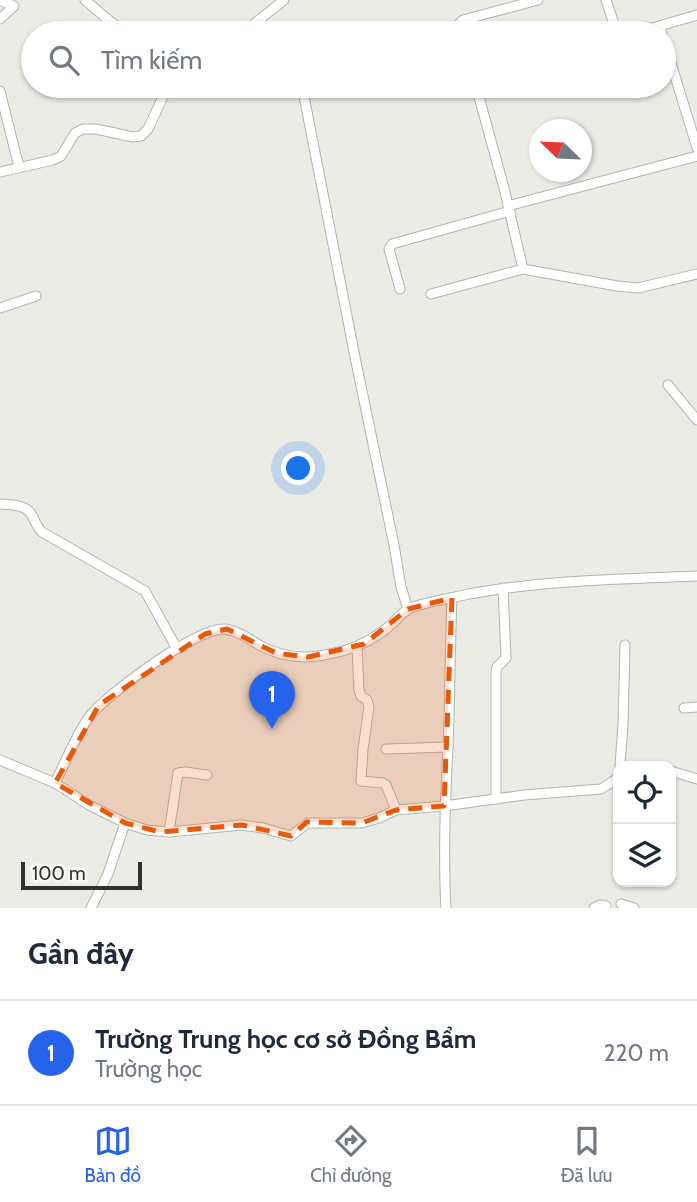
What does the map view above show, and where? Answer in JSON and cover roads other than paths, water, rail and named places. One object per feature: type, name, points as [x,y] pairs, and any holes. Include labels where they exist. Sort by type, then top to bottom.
[{"type":"street","points":[[0,0],[17,3]]},
{"type":"street","points":[[85,0],[109,21]]},
{"type":"street","points":[[462,21],[538,0]]},
{"type":"street","points":[[606,0],[613,21]]},
{"type":"street","points":[[257,21],[282,1]]},
{"type":"street","points":[[0,19],[17,3]]},
{"type":"street","points":[[676,24],[697,15]]},
{"type":"street","points":[[676,79],[697,148]]},
{"type":"street","points":[[0,90],[19,167]]},
{"type":"street","points":[[0,172],[61,156],[75,133],[83,129],[133,137],[141,135],[148,129],[162,98]]},
{"type":"street","points":[[304,98],[401,587],[408,609]]},
{"type":"street","points":[[479,98],[523,269]]},
{"type":"street","points":[[400,289],[389,249],[392,244],[697,156]]},
{"type":"street","points":[[431,293],[523,269],[638,288],[697,274]]},
{"type":"street","points":[[0,308],[36,296]]},
{"type":"street","points":[[668,385],[696,416]]},
{"type":"street","points":[[0,504],[24,507],[42,532],[145,591],[177,649]]},
{"type":"street","points":[[55,783],[76,739],[99,705],[177,649],[217,629],[236,632],[276,653],[292,657],[319,655],[357,646],[378,635],[408,609],[452,598],[539,583],[697,576]]},
{"type":"street","points":[[496,799],[496,672],[506,658],[503,588]]},
{"type":"street","points":[[446,908],[444,806],[452,598]]},
{"type":"street","points":[[620,761],[625,645]]},
{"type":"street","points":[[357,646],[359,690],[369,704],[361,781],[386,785],[396,810]]},
{"type":"street","points":[[684,708],[697,707]]},
{"type":"street","points":[[386,749],[448,747]]},
{"type":"street","points":[[0,760],[55,783],[89,805],[125,823],[147,830],[169,832],[243,825],[291,836],[307,822],[362,823],[396,810],[601,789],[613,781]]},
{"type":"street","points":[[169,832],[178,773],[206,775]]},
{"type":"street","points":[[676,773],[697,779]]},
{"type":"street","points":[[91,908],[108,874],[125,823]]},
{"type":"street","points":[[621,904],[634,908]]},
{"type":"street","points":[[594,908],[606,906]]},
{"type":"place","name":"Trường Trung học cơ sở Đồng Bẩm","points":[[272,729]]}]
